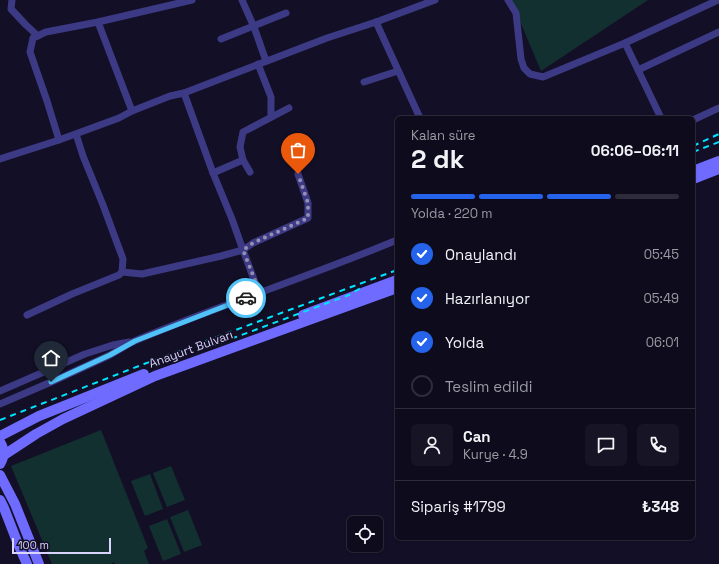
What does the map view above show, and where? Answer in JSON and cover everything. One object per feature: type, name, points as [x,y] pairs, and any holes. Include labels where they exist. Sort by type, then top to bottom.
[{"type":"main road","points":[[695,170],[719,161]]},
{"type":"main road","points":[[695,178],[719,169]]},
{"type":"main road","name":"Anayurt Bulvarı","points":[[0,436],[39,416],[116,385],[395,281]]},
{"type":"main road","name":"Anayurt Bulvarı","points":[[2,460],[36,434],[63,419],[155,376],[395,289]]},
{"type":"main road","points":[[0,442],[4,449],[2,460]]},
{"type":"main road","points":[[0,476],[15,504],[39,564]]},
{"type":"main road","points":[[1,506],[27,564]]},
{"type":"street","points":[[12,0],[11,9],[38,36]]},
{"type":"street","points":[[59,140],[30,52],[33,38],[46,32],[98,22],[192,0]]},
{"type":"street","points":[[242,0],[254,27],[266,61]]},
{"type":"street","points":[[0,159],[76,134],[119,118],[132,111],[170,96],[184,93],[327,38],[435,0]]},
{"type":"street","points":[[508,0],[516,13],[524,68],[530,74],[542,77],[625,43],[718,0]]},
{"type":"street","points":[[221,39],[286,13]]},
{"type":"street","points":[[98,22],[132,111]]},
{"type":"street","points":[[376,22],[419,116]]},
{"type":"street","points":[[638,70],[719,32]]},
{"type":"street","points":[[625,43],[660,116]]},
{"type":"street","points":[[258,64],[271,97],[271,118]]},
{"type":"street","points":[[364,82],[398,71]]},
{"type":"street","points":[[184,93],[213,173],[260,293]]},
{"type":"street","points":[[250,172],[243,160],[240,147],[243,132],[289,108]]},
{"type":"street","points":[[695,119],[719,108]]},
{"type":"street","points":[[27,315],[72,294],[119,276],[122,272],[123,259],[104,205],[83,156],[76,134]]},
{"type":"street","points":[[213,173],[243,160]]},
{"type":"street","points":[[122,272],[142,274],[243,250],[253,243],[308,218],[308,203],[298,174]]},
{"type":"street","points":[[0,404],[110,355],[135,341],[359,256],[395,241]]},
{"type":"street","points":[[0,391],[85,354],[112,345],[135,341]]},
{"type":"street","points":[[1,506],[15,504]]},
{"type":"green space","points":[[511,0],[648,0],[541,71]]},
{"type":"green space","points":[[101,430],[148,548],[144,551],[149,564],[115,564],[114,562],[111,564],[52,564],[11,466]]},
{"type":"green space","points":[[171,466],[185,500],[167,507],[153,473]]},
{"type":"green space","points":[[150,474],[163,509],[145,516],[131,481]]},
{"type":"green space","points":[[188,510],[202,545],[184,552],[170,517]]},
{"type":"green space","points":[[167,519],[181,554],[163,561],[149,526]]},
{"type":"railway","points":[[695,145],[719,134]]},
{"type":"railway","points":[[695,151],[719,142]]},
{"type":"railway","points":[[0,420],[144,364],[395,271]]},
{"type":"railway","points":[[200,349],[349,295],[361,288]]},
{"type":"way so far","points":[[246,298],[260,293],[243,250],[253,243],[308,218],[308,203],[298,174]]},
{"type":"route","points":[[51,382],[110,355],[135,341],[246,298]]}]
